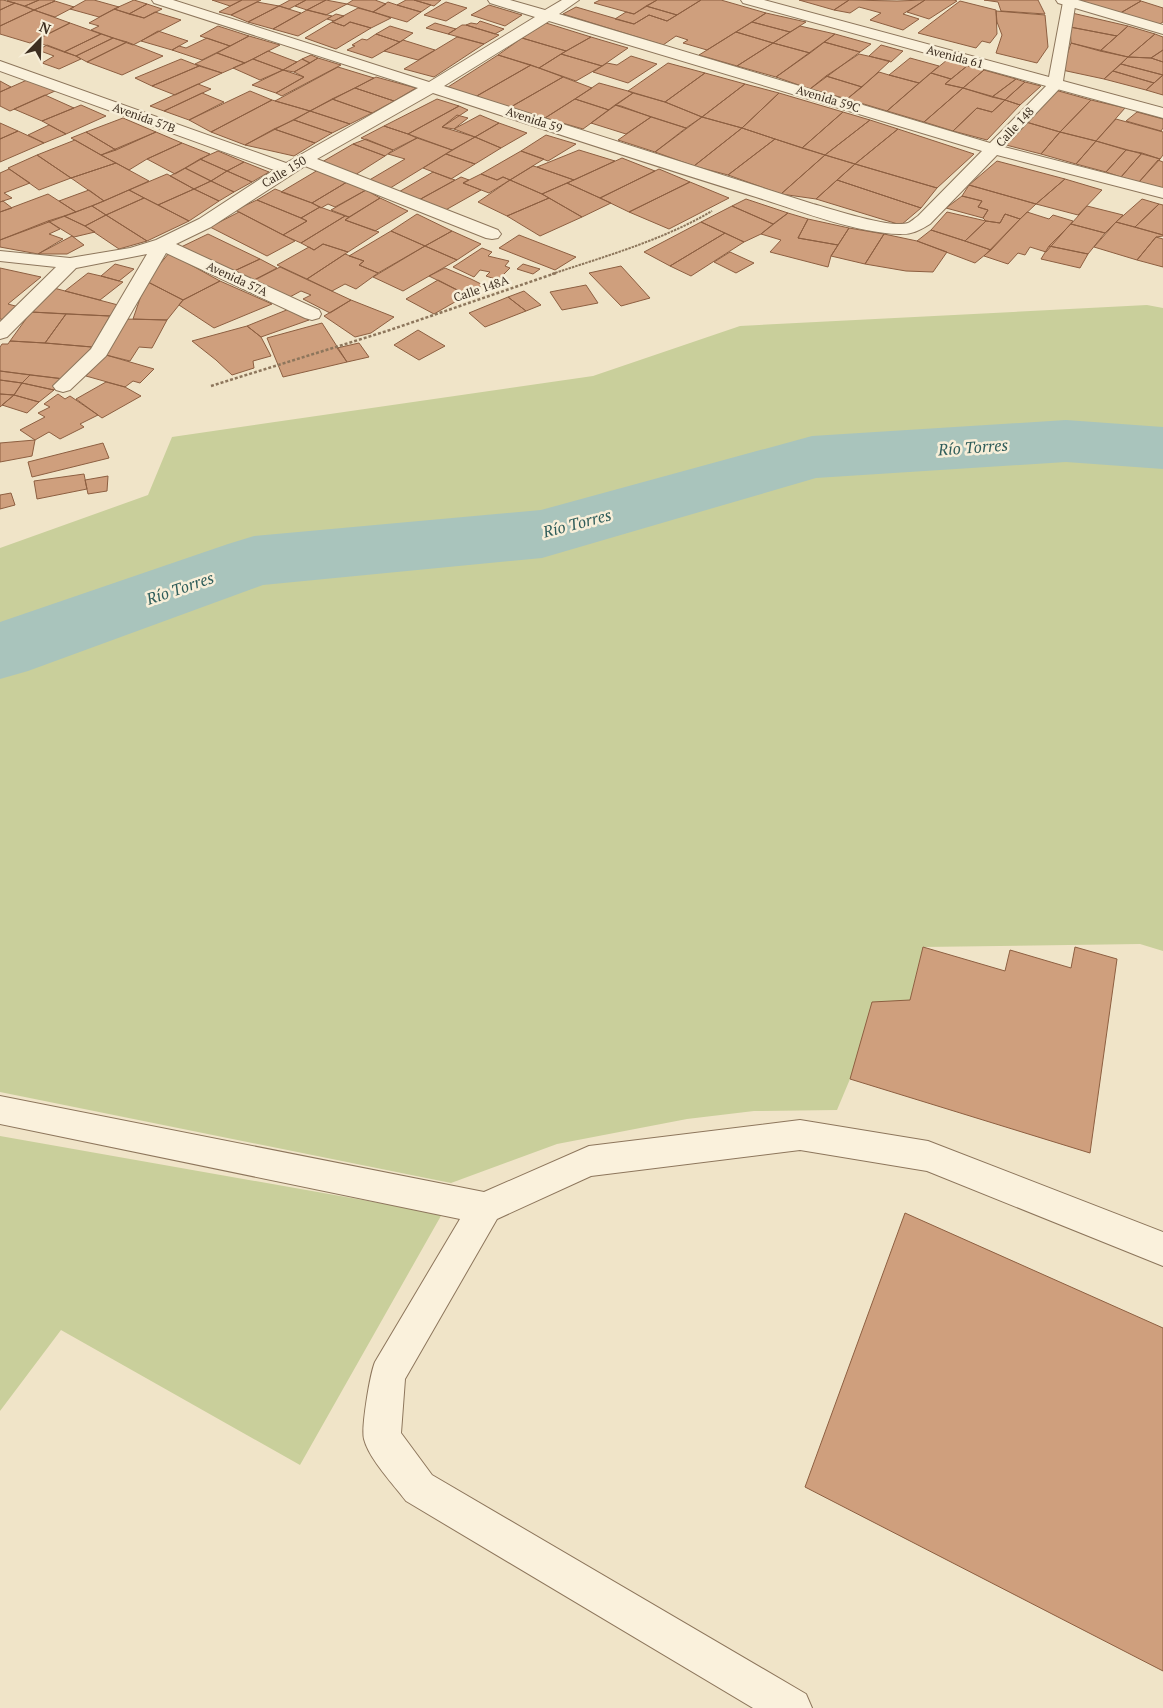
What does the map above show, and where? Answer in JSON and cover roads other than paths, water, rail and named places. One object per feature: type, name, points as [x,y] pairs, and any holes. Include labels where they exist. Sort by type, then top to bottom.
[{"type":"street","name":"Avenida 59","points":[[159,0],[824,213],[891,229],[910,228]]},
{"type":"street","name":"Avenida 59C","points":[[495,0],[994,149],[1163,193]]},
{"type":"street","name":"Calle 150","points":[[0,256],[70,263],[132,252],[162,244],[205,222],[287,169],[432,87],[572,0]]},
{"type":"street","name":"Avenida 61","points":[[748,0],[1163,113]]},
{"type":"street","points":[[1055,84],[1068,0],[1163,30]]},
{"type":"street","name":"Avenida 57B","points":[[0,66],[287,169]]},
{"type":"street","name":"Calle 148","points":[[910,228],[924,220],[1055,84]]},
{"type":"street","points":[[305,160],[492,234]]},
{"type":"street","points":[[63,386],[99,352],[162,244]]},
{"type":"street","name":"Avenida 57A","points":[[162,244],[312,314]]},
{"type":"street","points":[[0,333],[70,263]]},
{"type":"street","points":[[0,1110],[485,1208],[590,1161],[800,1135],[928,1156],[1163,1249]]},
{"type":"street","points":[[485,1208],[388,1374],[382,1438],[419,1488],[792,1708]]},
{"type":"waterway","name":"Río Torres","points":[[0,651],[254,561],[542,534],[812,457],[1066,441],[1163,448]]}]
